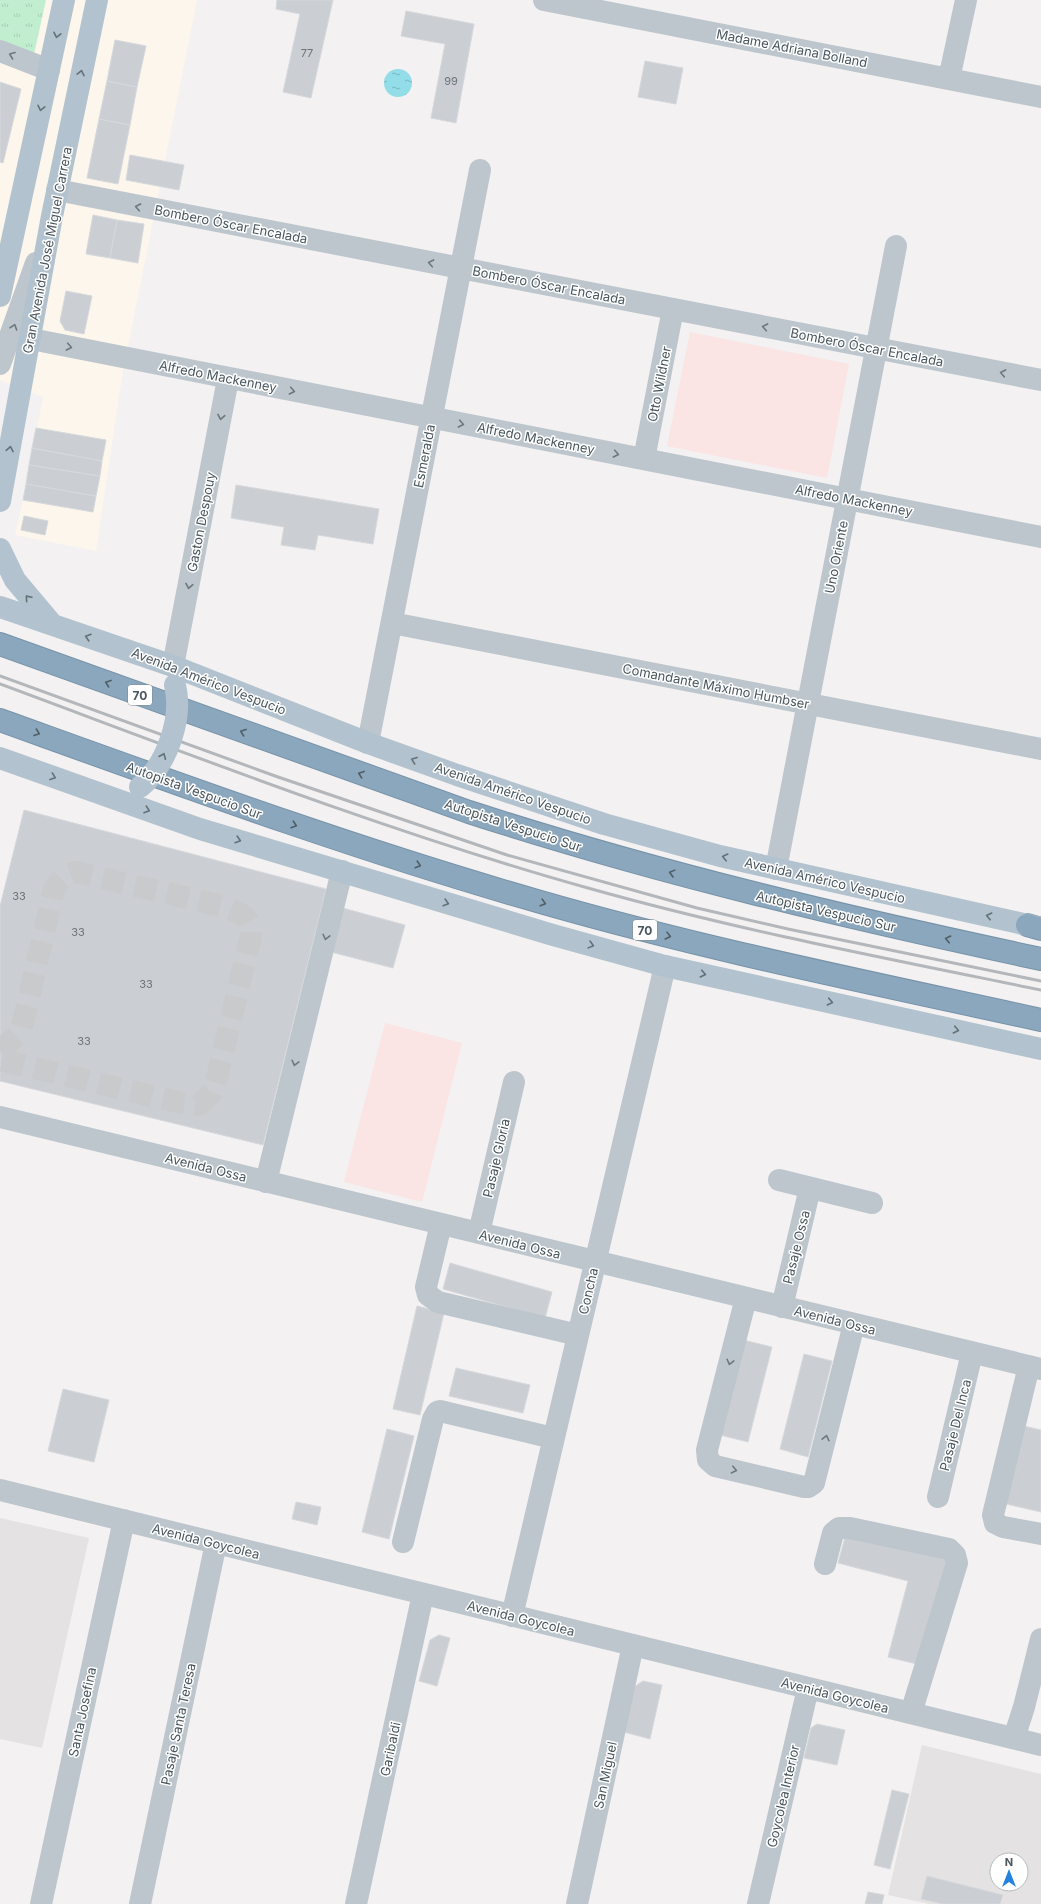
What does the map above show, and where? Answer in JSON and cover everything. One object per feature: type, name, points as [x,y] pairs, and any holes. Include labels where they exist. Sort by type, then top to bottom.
[{"type":"highway","name":"Autopista Vespucio Sur","points":[[0,644],[469,812],[559,841],[700,880],[802,906],[897,928],[1041,958]]},
{"type":"highway","name":"Autopista Vespucio Sur","points":[[0,720],[265,816],[538,902],[659,934],[771,961],[1041,1020]]},
{"type":"main road","points":[[0,296],[6,238],[49,70],[64,0]]},
{"type":"main road","name":"Gran Avenida José Miguel Carrera","points":[[0,501],[31,339],[57,190],[97,0]]},
{"type":"main road","points":[[49,70],[65,85],[72,102],[74,112]]},
{"type":"main road","points":[[0,549],[7,566],[18,585],[55,626]]},
{"type":"main road","name":"Avenida Américo Vespucio","points":[[0,607],[464,778],[604,824],[776,869],[1036,927]]},
{"type":"main road","points":[[110,798],[124,795],[140,787],[148,781],[159,765],[174,727],[178,710],[171,671]]},
{"type":"main road","points":[[5,762],[200,829],[451,905],[664,966],[1041,1049]]},
{"type":"street","name":"Madame Adriana Bolland","points":[[544,0],[1041,97]]},
{"type":"street","points":[[949,79],[966,0]]},
{"type":"street","points":[[0,50],[49,70]]},
{"type":"street","name":"Esmeralda","points":[[368,743],[480,170]]},
{"type":"street","name":"Bombero Óscar Encalada","points":[[57,190],[1041,380]]},
{"type":"street","points":[[0,364],[28,288],[52,216]]},
{"type":"street","name":"Uno Oriente","points":[[776,869],[896,246]]},
{"type":"street","name":"Otto Wildner","points":[[644,460],[673,309]]},
{"type":"street","name":"Alfredo Mackenney","points":[[31,339],[228,379],[1041,537]]},
{"type":"street","name":"Gaston Despouy","points":[[171,671],[228,379]]},
{"type":"street","name":"Comandante Máximo Humbser","points":[[392,623],[1041,749]]},
{"type":"street","points":[[266,1182],[342,871]]},
{"type":"street","name":"Concha","points":[[512,1616],[664,966]]},
{"type":"street","name":"Pasaje Gloria","points":[[479,1233],[514,1082]]},
{"type":"street","name":"Avenida Ossa","points":[[0,1117],[1035,1368]]},
{"type":"street","points":[[779,1180],[872,1202]]},
{"type":"street","name":"Pasaje Ossa","points":[[782,1307],[810,1188]]},
{"type":"street","points":[[441,1224],[426,1287],[431,1298],[438,1302],[578,1336]]},
{"type":"street","points":[[746,1298],[706,1455],[711,1463],[722,1467],[804,1486],[814,1483],[817,1477],[854,1324]]},
{"type":"street","name":"Pasaje Del Inca","points":[[938,1497],[972,1353]]},
{"type":"street","points":[[1035,1368],[993,1514],[995,1523],[1003,1527],[1041,1534]]},
{"type":"street","points":[[403,1542],[433,1419],[437,1412],[440,1411],[553,1438]]},
{"type":"street","name":"Avenida Goycolea","points":[[0,1490],[1041,1745]]},
{"type":"street","name":"Santa Josefina","points":[[41,1904],[124,1520]]},
{"type":"street","points":[[825,1564],[833,1533],[839,1528],[850,1528],[949,1549],[955,1555],[957,1563],[911,1713]]},
{"type":"street","name":"Pasaje Santa Teresa","points":[[140,1904],[216,1543]]},
{"type":"street","name":"Garibaldi","points":[[356,1904],[423,1594]]},
{"type":"street","points":[[1014,1738],[1024,1708],[1041,1638]]},
{"type":"street","name":"San Miguel","points":[[577,1904],[634,1645]]},
{"type":"street","name":"Goycolea Interior","points":[[758,1904],[808,1688]]},
{"type":"shaded area","points":[[46,0],[197,0],[122,377],[96,551],[15,535],[43,397],[0,380],[0,41],[34,54]]},
{"type":"shaded area","points":[[690,332],[849,364],[827,478],[667,446]]},
{"type":"shaded area","points":[[385,1023],[462,1043],[422,1202],[344,1182]]},
{"type":"shaded area","points":[[0,1518],[89,1538],[42,1748],[0,1739]]},
{"type":"shaded area","points":[[922,1745],[1041,1774],[1041,1904],[929,1904],[888,1895]]},
{"type":"green space","points":[[0,0],[46,0],[34,54],[0,41]]},
{"type":"water","points":[[398,69],[408,73],[412,83],[408,93],[398,97],[388,93],[384,83],[388,73]]},
{"type":"building","points":[[277,0],[333,0],[311,98],[283,92],[300,14],[276,9]]},
{"type":"building","points":[[406,11],[474,24],[456,123],[431,118],[445,44],[401,36]]},
{"type":"building","points":[[115,40],[146,46],[137,87],[107,81]]},
{"type":"building","points":[[645,61],[683,68],[676,104],[638,97]]},
{"type":"building","points":[[107,81],[137,87],[130,125],[99,119]]},
{"type":"building","points":[[0,82],[21,89],[3,163],[0,162]]},
{"type":"building","points":[[99,119],[130,125],[118,184],[87,178]]},
{"type":"building","points":[[130,155],[184,165],[179,190],[126,180]]},
{"type":"building","points":[[93,215],[117,220],[110,258],[86,254]]},
{"type":"building","points":[[117,220],[144,224],[138,263],[110,258]]},
{"type":"building","points":[[66,291],[92,296],[84,334],[65,330],[60,321]]},
{"type":"building","points":[[36,428],[106,440],[102,461],[32,448]]},
{"type":"building","points":[[32,448],[102,461],[100,476],[29,465]]},
{"type":"building","points":[[29,465],[100,476],[96,496],[26,484]]},
{"type":"building","points":[[26,484],[96,496],[93,512],[23,500]]},
{"type":"building","points":[[236,485],[379,509],[373,544],[318,535],[315,550],[281,545],[284,527],[231,518]]},
{"type":"building","points":[[24,516],[48,521],[45,535],[21,530]]},
{"type":"building","points":[[24,810],[326,889],[263,1145],[0,1081],[0,906]]},
{"type":"building","points":[[339,907],[405,925],[393,968],[327,951]]},
{"type":"building","points":[[450,1263],[552,1292],[545,1318],[443,1289]]},
{"type":"building","points":[[417,1306],[444,1313],[420,1415],[393,1409]]},
{"type":"building","points":[[743,1340],[772,1347],[748,1442],[720,1435]]},
{"type":"building","points":[[804,1354],[832,1361],[808,1457],[780,1449]]},
{"type":"building","points":[[456,1368],[530,1385],[523,1413],[449,1396]]},
{"type":"building","points":[[63,1389],[109,1400],[94,1462],[48,1451]]},
{"type":"building","points":[[1024,1426],[1041,1430],[1041,1512],[1006,1504]]},
{"type":"building","points":[[387,1429],[414,1436],[389,1539],[362,1532]]},
{"type":"building","points":[[296,1502],[321,1507],[317,1525],[292,1519]]},
{"type":"building","points":[[847,1530],[949,1556],[921,1665],[888,1657],[908,1581],[838,1563]]},
{"type":"building","points":[[439,1635],[450,1638],[437,1686],[419,1681],[430,1640]]},
{"type":"building","points":[[643,1681],[662,1685],[650,1739],[624,1732],[634,1687]]},
{"type":"building","points":[[817,1724],[845,1730],[837,1765],[804,1758],[811,1728]]},
{"type":"building","points":[[892,1790],[909,1794],[890,1869],[874,1865]]},
{"type":"building","points":[[927,1876],[1003,1895],[1000,1904],[943,1904],[921,1899]]},
{"type":"building","points":[[868,1892],[884,1895],[882,1904],[865,1904]]},
{"type":"tunnel","points":[[0,1051],[21,1031],[54,889],[58,882],[66,876],[76,872],[222,906],[241,914],[248,921],[251,932],[250,940],[218,1074],[212,1093],[199,1105],[182,1103],[0,1060]]},
{"type":"railway","points":[[0,676],[278,777],[507,855],[697,908],[788,929],[1041,981]]},
{"type":"railway","points":[[0,684],[365,818],[513,866],[644,903],[757,931],[1041,990]]}]
